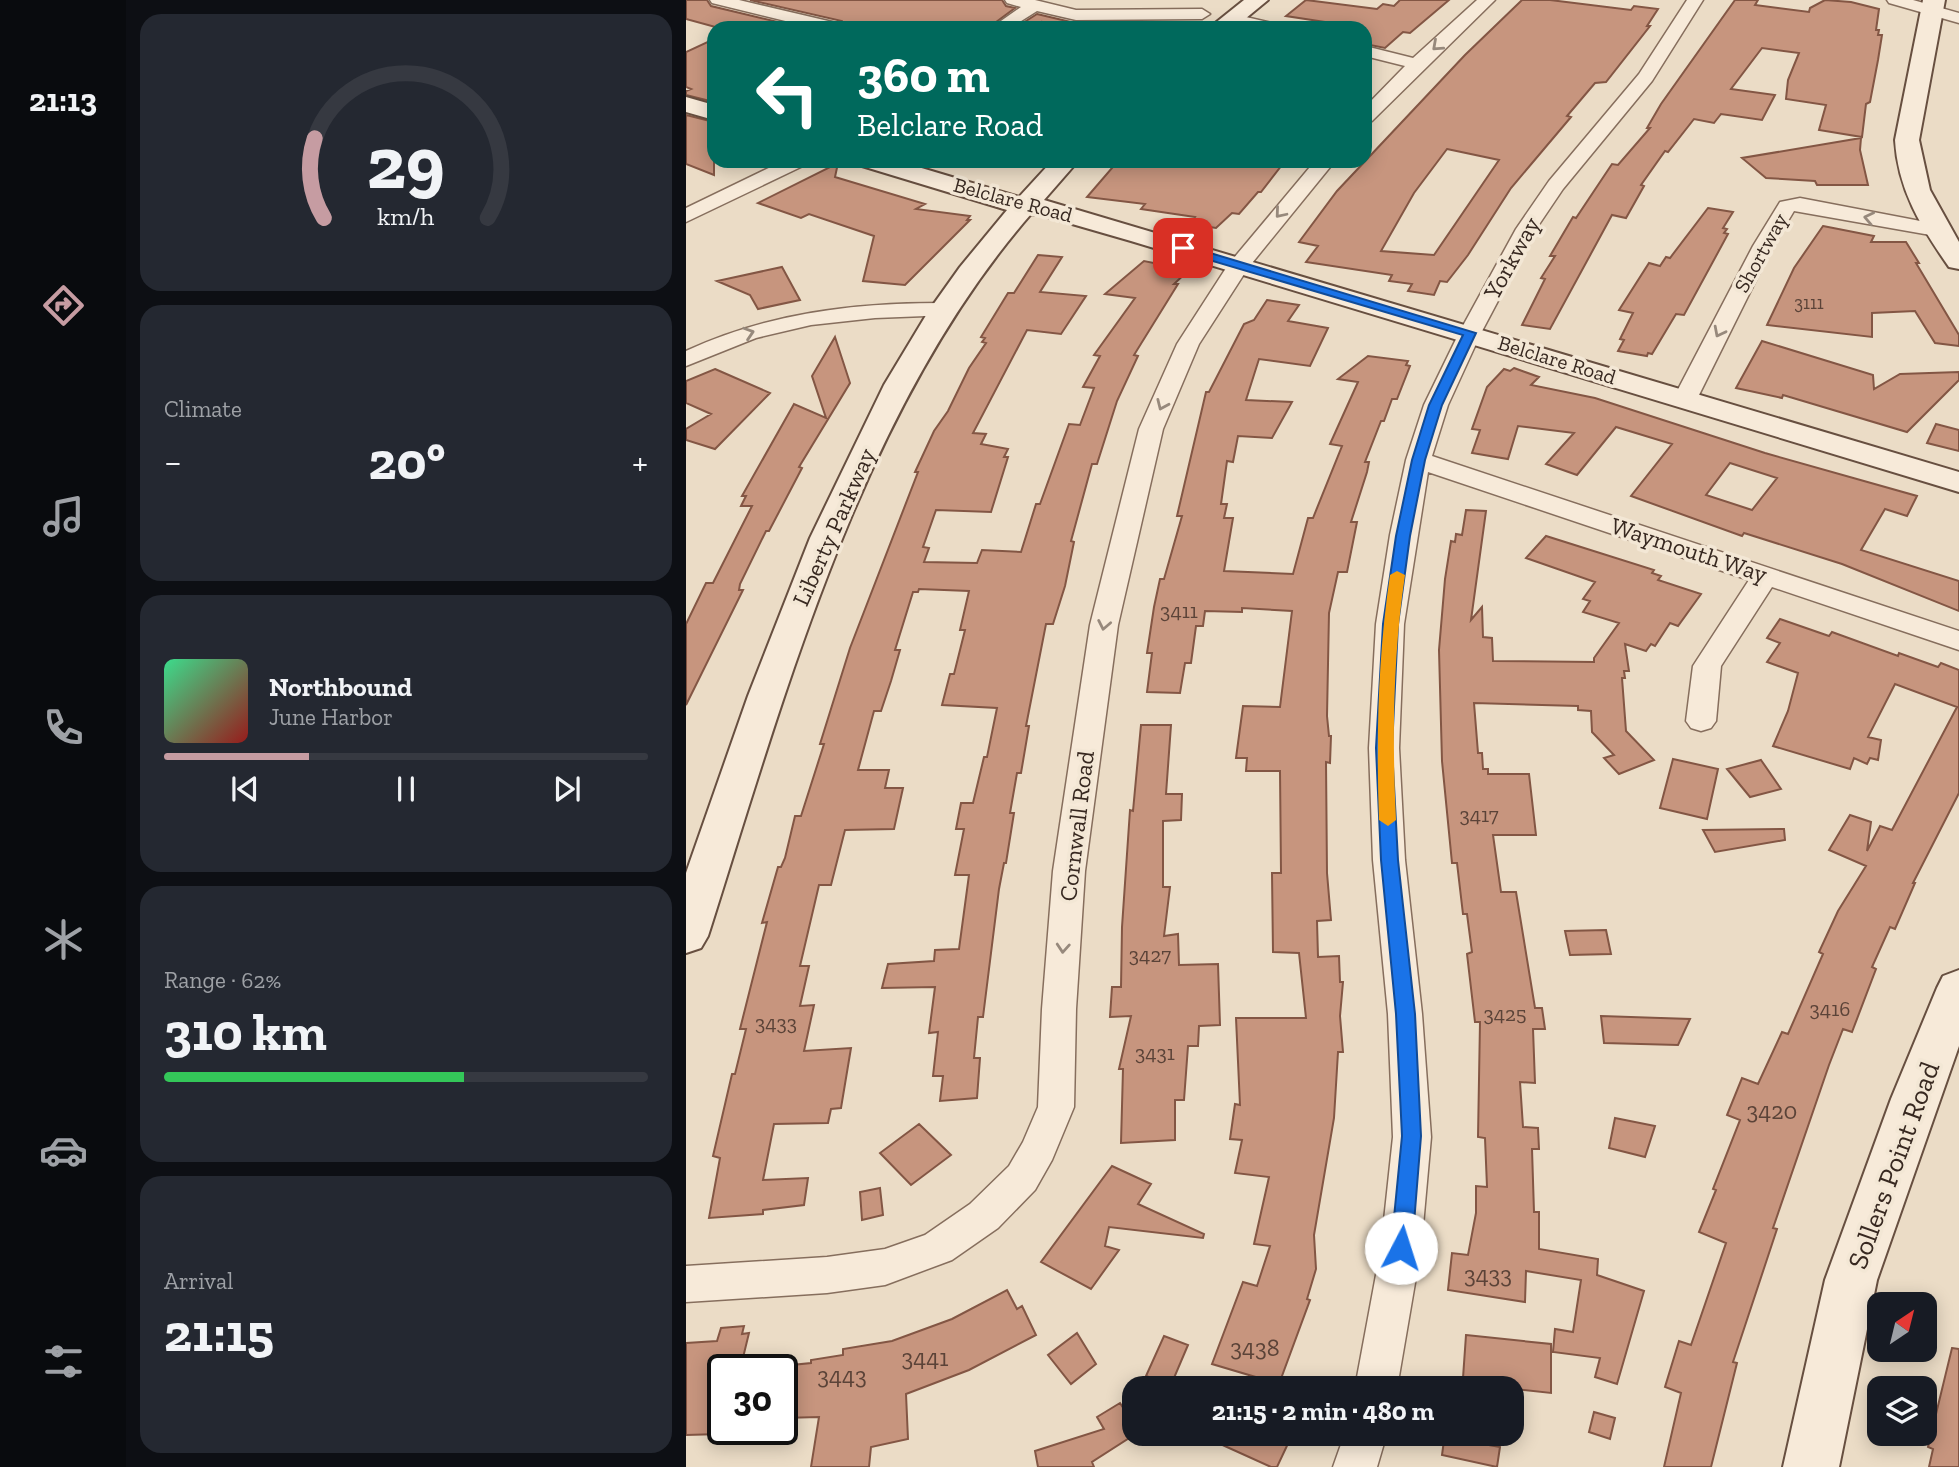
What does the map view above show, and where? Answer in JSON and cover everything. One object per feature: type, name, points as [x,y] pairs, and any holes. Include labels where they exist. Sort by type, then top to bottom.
[{"type":"street","points":[[718,0],[806,21]]},
{"type":"street","points":[[1013,0],[1090,16],[1201,14]]},
{"type":"street","points":[[1230,21],[1257,0]]},
{"type":"street","points":[[1372,110],[1416,64],[1487,0]]},
{"type":"street","name":"Yorkway","points":[[1378,1376],[1401,1248],[1412,1136],[1384,748],[1390,624],[1418,460],[1436,405],[1470,333],[1526,229],[1556,185],[1646,77],[1695,0]]},
{"type":"street","points":[[1895,0],[1933,5],[1959,18]]},
{"type":"street","points":[[1010,21],[1035,5]]},
{"type":"street","points":[[1933,5],[1907,140],[1908,163],[1922,205],[1936,230],[1959,261]]},
{"type":"street","points":[[1372,53],[1416,64]]},
{"type":"street","points":[[686,104],[707,111]]},
{"type":"street","points":[[686,216],[784,168]]},
{"type":"street","name":"Belclare Road","points":[[895,168],[1023,206],[1043,207],[1470,333],[1959,482]]},
{"type":"street","name":"Liberty Parkway","points":[[686,936],[782,650],[836,515],[892,398],[943,310],[1023,206],[1059,168]]},
{"type":"street","name":"Cornwall Road","points":[[686,1284],[827,1275],[885,1267],[938,1248],[984,1216],[1022,1178],[1039,1149],[1056,1107],[1059,1009],[1069,871],[1104,625],[1151,429],[1188,344],[1239,265],[1319,168]]},
{"type":"street","name":"Shortway","points":[[1685,399],[1763,246],[1787,206],[1800,204],[1936,230]]},
{"type":"street","points":[[686,359],[716,344],[807,317],[894,309],[943,310]]},
{"type":"street","name":"Waymouth Way","points":[[1418,460],[1959,641]]},
{"type":"street","points":[[1701,721],[1707,666],[1728,630],[1766,576]]},
{"type":"street","name":"Sollers Point Road","points":[[1811,1467],[1851,1280],[1915,1100],[1959,988]]},
{"type":"street","points":[[1355,1467],[1362,1446]]},
{"type":"building","points":[[686,0],[707,0],[711,6],[774,21],[707,21],[707,25],[686,19]]},
{"type":"building","points":[[750,0],[1002,0],[1006,6],[1015,8],[997,21],[842,21]]},
{"type":"building","points":[[1306,0],[1377,9],[1383,4],[1394,6],[1400,0],[1449,0],[1410,33],[1403,32],[1385,48],[1372,45],[1372,21],[1319,21],[1286,16]]},
{"type":"building","points":[[1522,0],[1550,0],[1631,10],[1634,6],[1658,9],[1647,26],[1650,26],[1606,82],[1595,83],[1567,116],[1571,117],[1511,188],[1468,255],[1447,282],[1440,281],[1434,295],[1408,291],[1412,284],[1389,281],[1392,275],[1306,262],[1318,246],[1299,242],[1337,191],[1359,168],[1372,168],[1372,154],[1465,55]],"holes":[[[1447,149],[1499,160],[1434,255],[1381,251],[1414,193]]]},
{"type":"building","points":[[1735,0],[1758,0],[1755,5],[1809,12],[1810,8],[1825,0],[1851,2],[1879,9],[1876,30],[1879,30],[1878,35],[1882,35],[1870,102],[1866,104],[1862,137],[1819,130],[1826,105],[1786,99],[1788,80],[1799,53],[1762,48],[1731,89],[1775,95],[1762,120],[1721,114],[1714,123],[1694,119],[1668,152],[1665,151],[1641,185],[1644,186],[1626,218],[1612,215],[1550,329],[1522,325],[1545,279],[1541,278],[1555,256],[1550,256],[1573,217],[1576,218],[1612,164],[1618,165],[1650,128],[1647,128],[1661,104]]},
{"type":"building","points":[[1037,14],[1067,21],[1026,21]]},
{"type":"building","points":[[707,42],[707,100],[686,95],[686,91],[691,89],[686,87],[686,52]]},
{"type":"building","points":[[686,115],[707,120],[707,168],[714,168],[714,175],[686,164]]},
{"type":"building","points":[[1861,138],[1860,150],[1868,185],[1817,185],[1815,181],[1766,178],[1742,158]]},
{"type":"building","points":[[828,168],[837,168],[835,177],[925,204],[916,209],[970,216],[967,220],[970,220],[905,285],[863,281],[874,236],[809,214],[801,218],[758,203]]},
{"type":"building","points":[[1112,168],[1280,168],[1239,214],[1232,213],[1216,228],[1190,224],[1195,217],[1141,209],[1145,204],[1087,197]]},
{"type":"building","points":[[1708,208],[1733,212],[1723,228],[1727,229],[1724,233],[1728,234],[1684,315],[1676,314],[1652,354],[1648,353],[1647,356],[1618,351],[1624,340],[1620,339],[1633,313],[1619,310],[1649,263],[1660,266],[1666,257],[1670,258]]},
{"type":"building","points":[[1823,226],[1874,236],[1871,242],[1906,242],[1959,335],[1959,346],[1935,343],[1915,311],[1872,313],[1872,337],[1767,325],[1794,268]]},
{"type":"building","points":[[1038,255],[1062,257],[1040,292],[1086,296],[1061,334],[1027,330],[973,433],[986,434],[981,444],[1008,449],[991,512],[936,510],[923,547],[929,548],[924,562],[977,563],[982,550],[1021,552],[1036,504],[1040,504],[1069,424],[1080,425],[1094,388],[1083,387],[1100,356],[1094,355],[1135,298],[1105,294],[1144,261],[1189,270],[1174,284],[1178,284],[1134,355],[1138,356],[1117,401],[1097,464],[1092,464],[1071,541],[1074,542],[1065,586],[1053,624],[1046,624],[1026,726],[1029,726],[1021,773],[1017,773],[1010,813],[1014,813],[999,889],[983,1017],[978,1017],[974,1058],[980,1058],[977,1098],[940,1101],[943,1076],[933,1076],[938,1032],[929,1033],[935,987],[882,988],[888,964],[934,961],[935,950],[959,949],[969,875],[955,875],[964,829],[956,829],[961,803],[973,803],[984,757],[987,757],[997,708],[942,705],[950,674],[954,674],[965,630],[960,630],[969,591],[919,589],[918,592],[913,592],[895,650],[900,650],[891,681],[881,711],[874,711],[858,770],[889,770],[885,788],[903,788],[894,829],[845,830],[831,885],[819,885],[800,966],[809,966],[800,1006],[814,1005],[804,1051],[851,1048],[841,1108],[831,1109],[828,1123],[774,1124],[763,1180],[808,1178],[804,1205],[763,1210],[763,1214],[709,1218],[720,1158],[713,1156],[732,1074],[735,1074],[746,1029],[740,1029],[767,922],[762,923],[778,867],[781,867],[785,858],[795,816],[801,816],[850,648],[918,472],[915,472],[934,431],[986,343],[982,342],[985,338],[981,337],[1008,293],[1014,293]]},
{"type":"building","points":[[782,267],[800,300],[758,309],[750,295],[717,281]]},
{"type":"building","points":[[1267,300],[1299,305],[1288,321],[1328,328],[1310,366],[1259,359],[1246,400],[1292,402],[1272,438],[1238,436],[1233,462],[1227,461],[1221,504],[1227,504],[1224,518],[1233,518],[1224,571],[1293,574],[1308,518],[1313,518],[1342,446],[1330,444],[1358,382],[1338,379],[1368,356],[1408,361],[1406,365],[1410,366],[1397,399],[1392,399],[1384,421],[1381,421],[1365,462],[1369,462],[1367,472],[1351,522],[1357,522],[1347,572],[1338,572],[1329,613],[1327,716],[1331,736],[1330,763],[1326,762],[1327,873],[1331,920],[1317,921],[1318,957],[1339,956],[1340,982],[1343,982],[1340,1016],[1343,1052],[1338,1052],[1334,1118],[1314,1235],[1316,1269],[1307,1299],[1310,1300],[1282,1376],[1252,1376],[1212,1364],[1243,1282],[1257,1286],[1270,1246],[1254,1244],[1269,1177],[1235,1173],[1242,1140],[1230,1139],[1235,1104],[1240,1105],[1236,1018],[1306,1018],[1299,953],[1273,952],[1272,873],[1281,873],[1280,771],[1246,771],[1247,758],[1236,758],[1243,706],[1280,707],[1292,611],[1242,608],[1242,612],[1205,611],[1203,626],[1196,626],[1191,663],[1185,663],[1180,693],[1147,692],[1152,653],[1147,653],[1154,607],[1160,579],[1164,579],[1182,516],[1177,516],[1206,392],[1209,392],[1244,324],[1254,320]]},
{"type":"building","points":[[835,337],[850,383],[799,467],[802,468],[769,531],[766,531],[740,584],[739,590],[743,590],[686,705],[686,624],[706,583],[713,583],[752,506],[741,506],[746,496],[742,496],[794,404],[826,418],[812,376]]},
{"type":"building","points":[[1762,341],[1873,375],[1874,389],[1900,374],[1959,372],[1959,380],[1907,432],[1783,395],[1782,398],[1736,388]]},
{"type":"building","points":[[1514,368],[1539,377],[1531,385],[1595,398],[1765,453],[1917,496],[1907,516],[1885,509],[1861,550],[1959,581],[1959,611],[1842,564],[1744,533],[1742,536],[1631,496],[1672,444],[1616,427],[1577,475],[1546,464],[1574,433],[1518,426],[1508,459],[1472,453],[1480,430],[1472,429],[1487,387],[1504,369],[1510,371]],"holes":[[[1730,463],[1777,478],[1752,510],[1706,495]]]},
{"type":"building","points":[[715,369],[770,393],[715,449],[686,440],[686,429],[711,414],[686,403],[686,381]]},
{"type":"building","points":[[1936,424],[1959,430],[1959,451],[1927,443]]},
{"type":"building","points":[[1466,510],[1486,511],[1471,620],[1482,607],[1483,637],[1492,638],[1493,661],[1594,662],[1594,658],[1619,623],[1583,612],[1590,601],[1583,599],[1595,582],[1526,558],[1546,536],[1654,570],[1652,573],[1661,576],[1658,580],[1701,594],[1678,626],[1670,623],[1655,646],[1651,644],[1646,651],[1625,644],[1629,671],[1624,671],[1625,678],[1622,678],[1626,731],[1654,760],[1619,774],[1604,758],[1614,755],[1592,732],[1591,711],[1578,710],[1578,706],[1474,703],[1478,753],[1482,753],[1483,769],[1488,769],[1488,774],[1529,774],[1536,835],[1493,835],[1501,892],[1516,892],[1535,1008],[1542,1008],[1545,1029],[1533,1029],[1535,1083],[1520,1082],[1523,1127],[1538,1128],[1539,1149],[1532,1149],[1534,1212],[1539,1212],[1539,1249],[1598,1259],[1597,1275],[1644,1291],[1617,1384],[1595,1377],[1600,1358],[1553,1352],[1555,1329],[1573,1332],[1581,1280],[1526,1271],[1525,1302],[1448,1290],[1452,1253],[1468,1255],[1476,1213],[1476,1186],[1487,1187],[1485,1138],[1478,1137],[1480,1022],[1475,1022],[1467,954],[1472,952],[1467,914],[1463,914],[1457,863],[1452,863],[1442,761],[1439,650],[1445,579],[1451,541],[1455,542],[1456,534],[1462,535]]},
{"type":"building","points":[[1780,619],[1829,636],[1832,632],[1898,656],[1899,653],[1938,667],[1941,663],[1959,670],[1959,793],[1913,883],[1895,929],[1890,927],[1872,967],[1876,969],[1852,1032],[1843,1029],[1829,1065],[1773,1228],[1777,1229],[1733,1362],[1737,1363],[1711,1467],[1664,1467],[1681,1393],[1665,1387],[1679,1341],[1691,1345],[1726,1243],[1699,1232],[1740,1120],[1727,1115],[1742,1078],[1758,1084],[1782,1032],[1788,1034],[1823,954],[1819,952],[1838,911],[1866,866],[1829,850],[1850,815],[1871,822],[1867,851],[1880,826],[1892,830],[1957,707],[1895,684],[1868,737],[1881,740],[1878,760],[1870,758],[1867,764],[1854,758],[1850,769],[1773,746],[1788,711],[1798,673],[1767,662],[1780,643],[1767,638]]},
{"type":"building","points":[[1141,725],[1171,725],[1166,794],[1182,794],[1181,820],[1163,821],[1163,887],[1170,887],[1164,936],[1178,934],[1179,965],[1218,964],[1220,1025],[1199,1026],[1198,1046],[1188,1046],[1184,1100],[1175,1100],[1175,1140],[1121,1143],[1123,1069],[1119,1069],[1131,1016],[1110,1017],[1112,987],[1121,987],[1130,810],[1133,811]]},
{"type":"building","points":[[1673,759],[1718,769],[1707,819],[1660,808]]},
{"type":"building","points":[[1761,760],[1781,789],[1750,797],[1727,769]]},
{"type":"building","points":[[1784,829],[1785,840],[1715,852],[1703,830]]},
{"type":"building","points":[[1606,930],[1611,954],[1570,955],[1565,931]]},
{"type":"building","points":[[1601,1016],[1690,1019],[1678,1045],[1604,1043]]},
{"type":"building","points":[[1615,1118],[1655,1126],[1645,1157],[1609,1148]]},
{"type":"building","points":[[919,1124],[951,1155],[911,1185],[880,1153]]},
{"type":"building","points":[[1112,1166],[1151,1184],[1138,1204],[1204,1234],[1203,1238],[1109,1227],[1105,1246],[1119,1250],[1091,1289],[1041,1262]]},
{"type":"building","points":[[880,1188],[883,1215],[862,1220],[860,1192]]},
{"type":"building","points":[[1007,1290],[1017,1309],[1022,1306],[1036,1335],[969,1370],[906,1394],[908,1439],[871,1447],[869,1467],[811,1467],[819,1417],[798,1418],[798,1364],[843,1355],[843,1349],[892,1341],[952,1319]]},
{"type":"building","points":[[744,1326],[742,1334],[749,1333],[744,1354],[707,1354],[707,1434],[686,1435],[686,1343],[717,1341],[721,1328]]},
{"type":"building","points":[[1077,1333],[1096,1364],[1071,1384],[1048,1355]]},
{"type":"building","points":[[1466,1335],[1551,1344],[1551,1393],[1524,1390],[1524,1376],[1463,1376]]},
{"type":"building","points":[[1164,1336],[1188,1345],[1175,1376],[1146,1376]]},
{"type":"building","points":[[1952,1348],[1959,1349],[1959,1467],[1929,1467],[1933,1449],[1928,1446],[1937,1446],[1937,1410]]},
{"type":"building","points":[[1120,1403],[1122,1406],[1122,1443],[1092,1462],[1094,1467],[1038,1467],[1035,1451],[1104,1429],[1097,1417]]},
{"type":"building","points":[[1594,1412],[1615,1418],[1610,1439],[1589,1432]]},
{"type":"building","points":[[1225,1446],[1287,1446],[1277,1467],[1271,1467]]},
{"type":"building","points":[[1443,1446],[1500,1447],[1497,1467],[1442,1455]]},
{"type":"slow traffic","points":[[1388,820],[1384,748],[1390,624],[1397,575]]},
{"type":"route","points":[[1183,248],[1470,333],[1436,405],[1418,460],[1390,624],[1384,748],[1412,1136],[1401,1248]]}]
